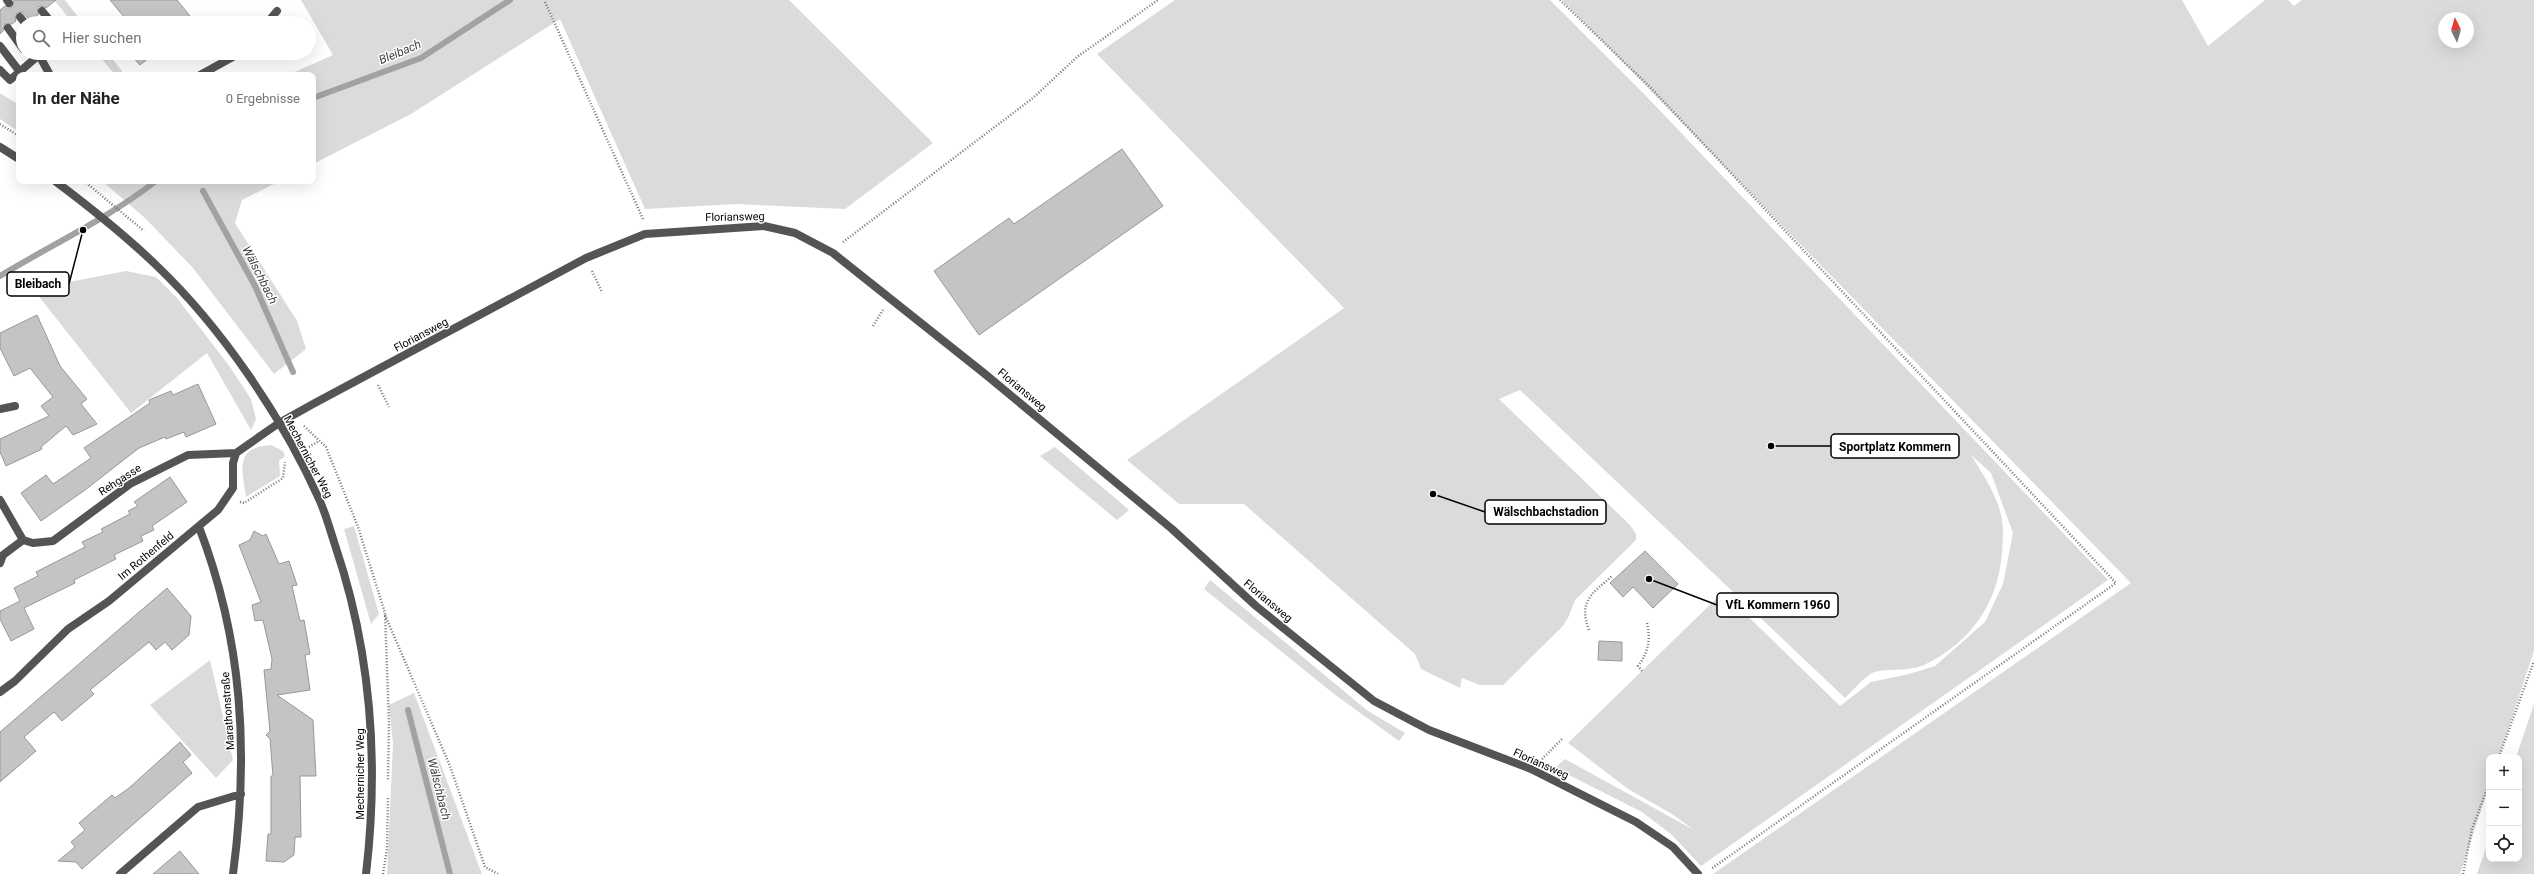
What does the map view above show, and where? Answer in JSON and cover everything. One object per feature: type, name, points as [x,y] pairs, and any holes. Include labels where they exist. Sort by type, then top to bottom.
[{"type":"street","points":[[42,11],[46,16]]},
{"type":"street","points":[[273,16],[277,11]]},
{"type":"street","points":[[8,28],[16,39]]},
{"type":"street","points":[[0,46],[20,72],[32,61]]},
{"type":"street","points":[[43,60],[49,72]]},
{"type":"street","points":[[205,72],[227,60]]},
{"type":"street","points":[[0,70],[10,80],[16,75]]},
{"type":"street","points":[[0,147],[16,157]]},
{"type":"street","name":"Mechernicher Weg","points":[[59,184],[121,232],[184,293],[227,345],[278,423],[319,499],[344,571],[366,671],[373,783],[366,874]]},
{"type":"street","name":"Floriansweg","points":[[278,423],[586,258],[645,234],[764,226],[795,233],[832,253],[986,374],[1172,529],[1256,606],[1374,701],[1429,730],[1531,769],[1636,822],[1673,847],[1698,874]]},
{"type":"street","points":[[0,409],[14,406]]},
{"type":"street","points":[[236,453],[278,423]]},
{"type":"street","name":"Im Rothenfeld","points":[[0,692],[15,681],[68,629],[109,601],[199,527],[225,502],[233,488],[233,463],[236,453]]},
{"type":"street","name":"Rehgasse","points":[[23,540],[33,543],[53,541],[130,484],[188,455],[236,453]]},
{"type":"street","points":[[0,500],[23,540],[3,555],[0,563]]},
{"type":"street","name":"Marathonstraße","points":[[199,527],[214,567],[228,622],[239,688],[242,757],[241,794],[233,874]]},
{"type":"street","points":[[120,874],[198,807],[241,794]]},
{"type":"path","points":[[832,253],[841,243],[1033,98],[1077,57],[1158,0]]},
{"type":"path","points":[[1560,0],[1651,88],[2116,583],[1704,874]]},
{"type":"path","points":[[545,2],[642,217]]},
{"type":"path","points":[[0,124],[16,134]]},
{"type":"path","points":[[88,184],[135,222]]},
{"type":"path","points":[[586,258],[602,292]]},
{"type":"path","points":[[872,326],[890,300]]},
{"type":"path","points":[[372,374],[389,407]]},
{"type":"path","points":[[225,502],[244,503],[283,478],[283,463],[319,441],[293,415]]},
{"type":"path","points":[[1589,630],[1584,606],[1590,596],[1612,576]]},
{"type":"path","points":[[385,613],[450,766],[485,867],[498,874]]},
{"type":"path","points":[[1642,671],[1638,666],[1646,654],[1649,643],[1647,623]]},
{"type":"path","points":[[2500,754],[2534,661]]},
{"type":"path","points":[[1531,769],[1562,739]]},
{"type":"path","points":[[2462,874],[2472,829],[2487,790]]},
{"type":"shaded area","points":[[54,0],[65,0],[78,16],[67,16]]},
{"type":"shaded area","points":[[301,0],[789,0],[933,143],[845,209],[737,204],[645,209],[560,19],[411,114],[316,162],[316,72],[295,72],[333,55],[316,26],[316,16],[310,16]]},
{"type":"shaded area","points":[[1175,0],[1550,0],[1646,96],[2108,580],[1701,866],[1672,835],[1642,812],[1555,768],[1565,759],[1694,830],[1672,814],[1628,789],[1568,743],[1723,592],[1840,706],[1871,682],[1909,674],[1935,666],[1985,622],[2003,584],[2013,533],[1991,473],[1971,455],[1994,496],[2000,511],[2003,526],[2002,553],[1995,588],[1979,619],[1969,632],[1942,655],[1919,667],[1884,670],[1872,673],[1845,698],[1520,390],[1499,399],[1630,525],[1636,534],[1636,540],[1575,600],[1568,618],[1562,627],[1503,685],[1480,685],[1462,678],[1460,688],[1421,669],[1415,654],[1244,504],[1179,504],[1127,460],[1344,308],[1097,54]]},
{"type":"shaded area","points":[[1562,0],[2182,0],[2208,46],[2265,0],[2288,0],[2294,6],[2302,0],[2534,0],[2534,651],[2500,754],[2486,754],[2486,795],[2460,874],[1713,874],[2131,583]]},
{"type":"shaded area","points":[[103,60],[113,60],[123,72],[113,72]]},
{"type":"shaded area","points":[[0,93],[16,103],[16,130],[0,119]]},
{"type":"shaded area","points":[[105,184],[274,184],[242,200],[235,223],[297,321],[306,349],[274,374],[193,268],[145,218]]},
{"type":"shaded area","points":[[126,271],[156,277],[177,298],[230,367],[251,399],[256,419],[251,430],[207,353],[131,413],[33,289]]},
{"type":"shaded area","points":[[271,445],[283,451],[285,456],[279,461],[280,476],[246,497],[242,469],[246,455],[251,450]]},
{"type":"shaded area","points":[[1055,447],[1129,510],[1117,520],[1040,456]]},
{"type":"shaded area","points":[[354,526],[379,614],[371,624],[344,529]]},
{"type":"shaded area","points":[[1210,580],[1368,711],[1405,733],[1399,741],[1334,694],[1204,589]]},
{"type":"shaded area","points":[[210,660],[233,760],[216,778],[150,705]]},
{"type":"shaded area","points":[[414,693],[482,874],[387,874],[393,744],[389,705]]},
{"type":"shaded area","points":[[2534,704],[2534,874],[2477,874],[2486,848],[2486,862],[2522,862],[2522,754],[2517,754]]},
{"type":"building","points":[[14,0],[56,0],[46,8],[41,6],[38,7],[37,16],[26,16],[22,12],[17,13],[15,18],[16,21],[12,24],[5,24],[3,31],[0,34],[0,10],[5,6],[12,7]]},
{"type":"building","points":[[110,0],[177,0],[190,16],[123,16]]},
{"type":"building","points":[[135,60],[146,60],[140,65]]},
{"type":"building","points":[[1122,149],[1163,206],[979,335],[934,271],[1009,218],[1014,224]]},
{"type":"building","points":[[37,315],[60,366],[87,399],[81,404],[97,424],[73,435],[66,426],[41,447],[42,449],[6,466],[0,452],[0,439],[49,416],[41,406],[53,397],[30,368],[14,376],[0,348],[0,333]]},
{"type":"building","points":[[198,384],[216,424],[186,437],[184,432],[166,439],[165,437],[139,448],[85,490],[41,521],[21,493],[46,475],[53,484],[91,458],[84,448],[150,403],[149,400],[171,391],[173,395]]},
{"type":"building","points":[[170,477],[187,502],[152,526],[154,530],[141,536],[143,541],[114,555],[116,559],[74,580],[75,583],[24,608],[34,629],[11,641],[0,619],[0,611],[20,601],[14,588],[38,576],[36,572],[85,547],[82,542],[103,532],[101,529],[130,514],[128,511],[138,506],[134,502]]},
{"type":"building","points":[[254,531],[263,536],[266,534],[279,564],[289,561],[297,585],[292,586],[300,621],[304,620],[310,654],[305,655],[310,690],[277,695],[313,720],[316,776],[300,776],[301,837],[295,837],[294,855],[284,862],[266,861],[268,834],[271,834],[271,776],[273,776],[270,739],[266,735],[270,731],[264,670],[271,669],[272,659],[263,620],[255,621],[252,605],[261,602],[239,545],[250,540]]},
{"type":"building","points":[[1645,551],[1678,584],[1653,608],[1633,587],[1623,597],[1610,583]]},
{"type":"building","points":[[167,588],[191,616],[189,635],[172,650],[165,642],[156,650],[149,642],[90,690],[94,694],[62,721],[54,712],[24,737],[36,751],[0,782],[0,732]]},
{"type":"building","points":[[1599,641],[1622,642],[1622,661],[1598,660]]},
{"type":"building","points":[[180,742],[191,755],[183,762],[192,773],[82,869],[76,862],[58,861],[75,847],[71,842],[85,830],[79,823],[112,795],[115,798],[129,788]]},
{"type":"building","points":[[180,851],[199,874],[153,874]]},
{"type":"waterway","name":"Bleibach","points":[[316,97],[421,58],[510,0]]},
{"type":"waterway","name":"Bleibach","points":[[0,276],[99,219],[152,184]]},
{"type":"waterway","name":"Wälschbach","points":[[203,191],[255,286],[293,372]]},
{"type":"waterway","name":"Wälschbach","points":[[408,710],[450,874]]},
{"type":"place","name":"Bleibach","points":[[83,230]]},
{"type":"place","name":"Sportplatz Kommern","points":[[1771,446]]},
{"type":"place","name":"Wälschbachstadion","points":[[1433,494]]},
{"type":"place","name":"VfL Kommern 1960","points":[[1649,579]]}]
